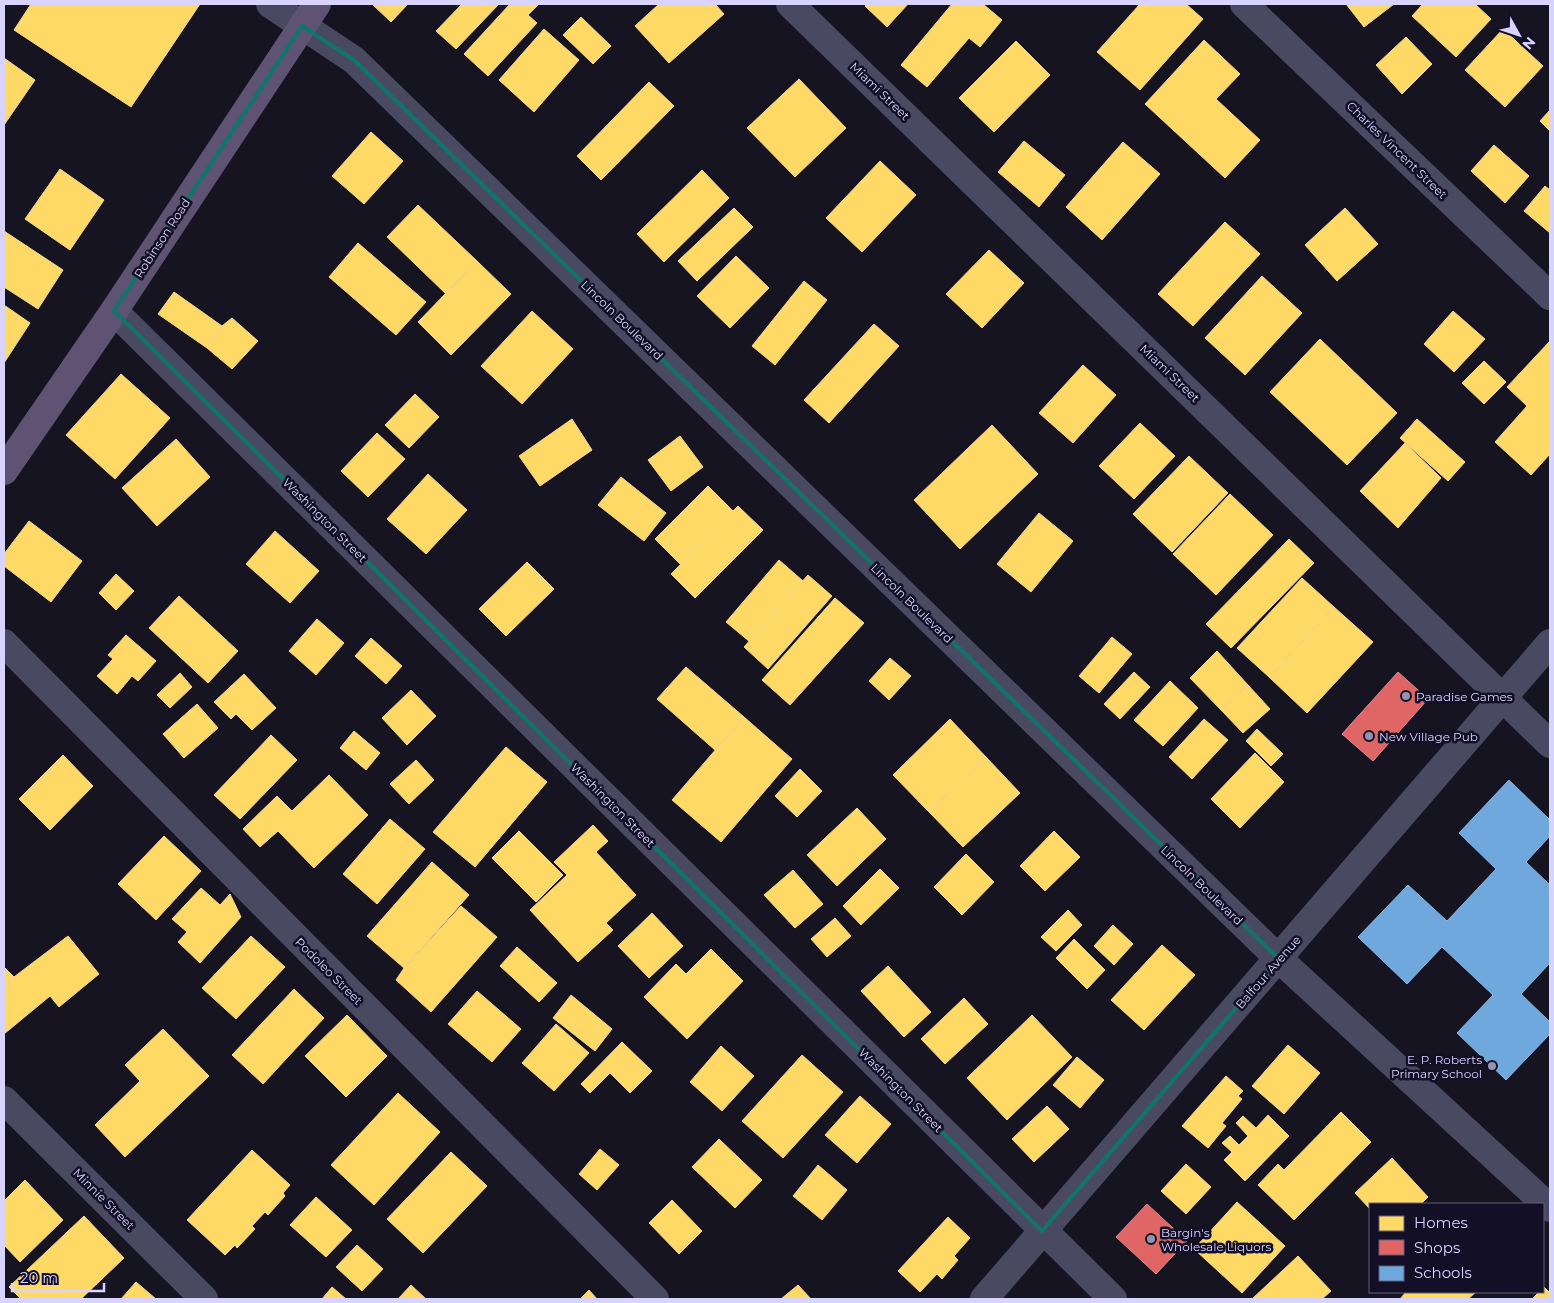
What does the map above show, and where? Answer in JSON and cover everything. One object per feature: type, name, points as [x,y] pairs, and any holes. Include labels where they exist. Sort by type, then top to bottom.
[{"type":"main road","name":"Robinson Road","points":[[4,472],[317,4]]},
{"type":"street","name":"Lincoln Boulevard","points":[[270,4],[354,60],[1278,959],[1550,1208]]},
{"type":"street","name":"Miami Street","points":[[790,4],[1550,744]]},
{"type":"street","name":"Charles Vincent Street","points":[[1244,4],[1550,296]]},
{"type":"street","name":"Washington Street","points":[[114,310],[1042,1231],[1113,1299]]},
{"type":"street","name":"Podoleo Street","points":[[4,643],[655,1299]]},
{"type":"street","name":"Balfour Avenue","points":[[984,1299],[1550,643]]},
{"type":"street","name":"Minnie Street","points":[[4,1100],[204,1299]]},
{"type":"highlighted area","points":[[302,26],[354,60],[1279,959],[1042,1231],[114,311]]},
{"type":"building: Homes","points":[[31,4],[200,4],[131,107],[14,30]]},
{"type":"building: Homes","points":[[372,4],[408,4],[391,22]]},
{"type":"building: Homes","points":[[462,4],[499,4],[456,49],[436,31]]},
{"type":"building: Homes","points":[[510,4],[539,4],[528,15],[537,23],[488,76],[464,54]]},
{"type":"building: Homes","points":[[659,4],[715,4],[724,14],[669,63],[635,26]]},
{"type":"building: Homes","points":[[867,4],[908,4],[887,27],[865,6]]},
{"type":"building: Homes","points":[[952,4],[983,4],[1002,20],[980,47],[969,38],[927,87],[901,65]]},
{"type":"building: Homes","points":[[1140,4],[1186,4],[1203,19],[1140,90],[1097,52]]},
{"type":"building: Homes","points":[[1346,4],[1394,4],[1364,27]]},
{"type":"building: Homes","points":[[1423,4],[1475,4],[1491,19],[1456,57],[1412,16]]},
{"type":"building: Homes","points":[[581,17],[611,46],[593,64],[563,35]]},
{"type":"building: Homes","points":[[544,29],[579,60],[534,112],[499,80]]},
{"type":"building: Homes","points":[[1503,29],[1543,66],[1505,107],[1465,70]]},
{"type":"building: Homes","points":[[1406,37],[1432,64],[1402,94],[1376,65]]},
{"type":"building: Homes","points":[[1204,40],[1240,74],[1216,99],[1260,140],[1225,178],[1145,104]]},
{"type":"building: Homes","points":[[1016,41],[1050,75],[994,132],[959,98]]},
{"type":"building: Homes","points":[[4,58],[35,80],[4,125]]},
{"type":"building: Homes","points":[[799,79],[846,128],[795,177],[747,128]]},
{"type":"building: Homes","points":[[649,82],[674,106],[601,180],[577,156]]},
{"type":"building: Homes","points":[[1550,110],[1550,131],[1540,121]]},
{"type":"building: Homes","points":[[371,132],[403,161],[364,204],[332,176]]},
{"type":"building: Homes","points":[[1024,141],[1065,175],[1039,207],[998,172]]},
{"type":"building: Homes","points":[[1123,142],[1160,174],[1102,240],[1066,207]]},
{"type":"building: Homes","points":[[1494,145],[1529,176],[1505,203],[1471,171]]},
{"type":"building: Homes","points":[[880,161],[916,195],[862,252],[826,218]]},
{"type":"building: Homes","points":[[60,169],[104,200],[70,250],[25,219]]},
{"type":"building: Homes","points":[[702,170],[729,198],[664,262],[637,234]]},
{"type":"building: Homes","points":[[1545,186],[1550,190],[1550,233],[1524,211]]},
{"type":"building: Homes","points":[[418,205],[477,261],[445,293],[387,237]]},
{"type":"building: Homes","points":[[734,208],[753,227],[697,281],[678,261]]},
{"type":"building: Homes","points":[[1345,208],[1378,244],[1337,281],[1305,245]]},
{"type":"building: Homes","points":[[1225,222],[1260,254],[1193,326],[1158,294]]},
{"type":"building: Homes","points":[[4,231],[63,270],[38,309],[4,287]]},
{"type":"building: Homes","points":[[358,243],[426,302],[396,335],[329,277]]},
{"type":"building: Homes","points":[[989,250],[1024,283],[982,328],[946,294]]},
{"type":"building: Homes","points":[[736,256],[769,288],[730,328],[697,296]]},
{"type":"building: Homes","points":[[477,261],[511,294],[451,355],[418,322]]},
{"type":"building: Homes","points":[[1262,276],[1302,313],[1245,375],[1205,338]]},
{"type":"building: Homes","points":[[804,281],[827,300],[775,365],[752,346]]},
{"type":"building: Homes","points":[[174,292],[222,326],[207,348],[158,314]]},
{"type":"building: Homes","points":[[4,305],[30,323],[4,363]]},
{"type":"building: Homes","points":[[532,311],[573,349],[522,404],[481,366]]},
{"type":"building: Homes","points":[[1453,311],[1485,339],[1454,372],[1424,344]]},
{"type":"building: Homes","points":[[232,318],[258,341],[232,369],[207,348],[222,326]]},
{"type":"building: Homes","points":[[874,324],[899,346],[829,423],[804,400]]},
{"type":"building: Homes","points":[[1320,339],[1397,413],[1347,465],[1270,392]]},
{"type":"building: Homes","points":[[1550,341],[1550,454],[1531,475],[1495,442],[1527,406],[1507,387]]},
{"type":"building: Homes","points":[[1484,361],[1506,382],[1484,404],[1462,383]]},
{"type":"building: Homes","points":[[1083,365],[1116,395],[1073,443],[1039,413]]},
{"type":"building: Homes","points":[[121,374],[170,418],[115,479],[66,435]]},
{"type":"building: Homes","points":[[415,394],[439,417],[409,448],[385,425]]},
{"type":"building: Homes","points":[[572,419],[592,450],[540,486],[519,456]]},
{"type":"building: Homes","points":[[1417,419],[1465,462],[1448,481],[1400,438]]},
{"type":"building: Homes","points":[[1140,423],[1175,456],[1134,499],[1099,466]]},
{"type":"building: Homes","points":[[992,425],[1038,474],[960,549],[914,500]]},
{"type":"building: Homes","points":[[377,433],[405,459],[368,497],[341,471]]},
{"type":"building: Homes","points":[[680,436],[703,467],[671,491],[648,460]]},
{"type":"building: Homes","points":[[176,439],[210,477],[157,526],[122,488]]},
{"type":"building: Homes","points":[[1405,443],[1441,478],[1398,528],[1360,491]]},
{"type":"building: Homes","points":[[1189,456],[1228,493],[1172,552],[1133,514]]},
{"type":"building: Homes","points":[[428,474],[467,510],[426,554],[387,519]]},
{"type":"building: Homes","points":[[621,477],[666,513],[644,541],[598,505]]},
{"type":"building: Homes","points":[[708,486],[734,512],[681,565],[655,539]]},
{"type":"building: Homes","points":[[1230,494],[1273,535],[1216,595],[1173,554]]},
{"type":"building: Homes","points":[[738,506],[763,530],[695,598],[671,574]]},
{"type":"building: Homes","points":[[1039,513],[1073,541],[1031,592],[997,564]]},
{"type":"building: Homes","points":[[29,521],[82,561],[51,602],[4,566],[4,554]]},
{"type":"building: Homes","points":[[275,531],[319,571],[290,603],[246,564]]},
{"type":"building: Homes","points":[[1289,539],[1314,563],[1231,648],[1206,624]]},
{"type":"building: Homes","points":[[779,560],[803,581],[750,642],[726,622]]},
{"type":"building: Homes","points":[[527,562],[554,589],[506,636],[479,609]]},
{"type":"building: Homes","points":[[116,574],[134,591],[116,610],[99,593]]},
{"type":"building: Homes","points":[[808,575],[832,596],[768,669],[744,647]]},
{"type":"building: Homes","points":[[1302,578],[1334,607],[1269,677],[1237,648]]},
{"type":"building: Homes","points":[[179,596],[238,651],[208,683],[149,628]]},
{"type":"building: Homes","points":[[835,598],[864,623],[790,705],[762,680]]},
{"type":"building: Homes","points":[[1334,607],[1373,642],[1307,713],[1269,677]]},
{"type":"building: Homes","points":[[317,619],[344,643],[316,675],[289,651]]},
{"type":"building: Homes","points":[[126,635],[156,661],[138,681],[132,676],[117,694],[97,676],[113,659],[108,655]]},
{"type":"building: Homes","points":[[1112,637],[1132,654],[1099,693],[1079,676]]},
{"type":"building: Homes","points":[[371,638],[402,666],[386,684],[355,656]]},
{"type":"building: Homes","points":[[1217,651],[1248,685],[1221,710],[1190,678]]},
{"type":"building: Homes","points":[[890,658],[911,676],[889,700],[869,681]]},
{"type":"building: Homes","points":[[686,667],[744,717],[715,750],[657,699]]},
{"type":"building: Homes","points":[[1134,672],[1150,687],[1120,719],[1104,704]]},
{"type":"building: Homes","points":[[180,673],[192,687],[170,708],[157,695]]},
{"type":"building: Homes","points":[[244,674],[276,708],[252,730],[236,714],[231,719],[214,702]]},
{"type":"building: Homes","points":[[1170,681],[1198,708],[1163,746],[1134,720]]},
{"type":"building: Homes","points":[[1248,685],[1270,709],[1243,733],[1221,710]]},
{"type":"building: Homes","points":[[411,690],[436,716],[407,745],[382,718]]},
{"type":"building: Homes","points":[[197,704],[218,728],[184,758],[163,734]]},
{"type":"building: Homes","points":[[744,717],[792,759],[721,842],[672,800]]},
{"type":"building: Homes","points":[[950,719],[986,757],[929,812],[893,775]]},
{"type":"building: Homes","points":[[1204,719],[1228,740],[1192,779],[1169,757]]},
{"type":"building: Homes","points":[[1257,729],[1283,754],[1271,766],[1246,741]]},
{"type":"building: Homes","points":[[354,731],[380,753],[366,770],[340,748]]},
{"type":"building: Homes","points":[[271,735],[297,760],[240,819],[214,795]]},
{"type":"building: Homes","points":[[506,747],[547,782],[475,867],[433,832]]},
{"type":"building: Homes","points":[[1255,753],[1284,782],[1240,828],[1211,799]]},
{"type":"building: Homes","points":[[63,755],[93,786],[50,830],[19,799]]},
{"type":"building: Homes","points":[[986,757],[1020,793],[963,847],[929,812]]},
{"type":"building: Homes","points":[[416,760],[434,780],[409,804],[390,784]]},
{"type":"building: Homes","points":[[800,769],[822,791],[797,817],[775,796]]},
{"type":"building: Homes","points":[[329,775],[368,815],[314,868],[278,831],[260,847],[243,829],[277,796],[292,811]]},
{"type":"building: Homes","points":[[857,808],[886,839],[837,886],[807,855]]},
{"type":"building: Homes","points":[[390,819],[425,849],[377,904],[343,874]]},
{"type":"building: Homes","points":[[593,825],[608,841],[596,852],[636,895],[606,923],[613,930],[578,962],[530,910],[567,875],[554,862]]},
{"type":"building: Homes","points":[[519,831],[563,875],[536,902],[492,858]]},
{"type":"building: Homes","points":[[1054,831],[1080,857],[1045,891],[1020,866]]},
{"type":"building: Homes","points":[[164,836],[201,871],[156,920],[118,884]]},
{"type":"building: Homes","points":[[966,854],[994,882],[962,915],[934,887]]},
{"type":"building: Homes","points":[[432,862],[469,895],[404,968],[367,936]]},
{"type":"building: Homes","points":[[880,869],[899,888],[861,925],[843,906]]},
{"type":"building: Homes","points":[[793,870],[823,904],[795,928],[764,895]]},
{"type":"building: Homes","points":[[201,888],[220,905],[230,894],[241,917],[200,963],[178,942],[187,932],[172,919]]},
{"type":"building: Homes","points":[[461,906],[497,937],[431,1012],[396,980],[404,968]]},
{"type":"building: Homes","points":[[1068,910],[1082,925],[1056,951],[1041,937]]},
{"type":"building: Homes","points":[[652,913],[683,946],[649,978],[618,946]]},
{"type":"building: Homes","points":[[835,918],[851,936],[827,957],[811,939]]},
{"type":"building: Homes","points":[[1113,925],[1133,944],[1114,965],[1094,946]]},
{"type":"building: Homes","points":[[68,936],[99,974],[59,1007],[50,996],[4,1034],[4,988],[14,977]]},
{"type":"building: Homes","points":[[251,936],[285,967],[236,1019],[202,988]]},
{"type":"building: Homes","points":[[1074,939],[1105,970],[1087,989],[1056,958]]},
{"type":"building: Homes","points":[[1162,945],[1195,975],[1144,1030],[1111,1000]]},
{"type":"building: Homes","points":[[517,947],[557,983],[539,1002],[500,966]]},
{"type":"building: Homes","points":[[711,949],[743,981],[687,1039],[644,997],[676,964],[686,974]]},
{"type":"building: Homes","points":[[888,966],[931,1012],[904,1037],[861,991]]},
{"type":"building: Homes","points":[[4,967],[14,977],[4,988]]},
{"type":"building: Homes","points":[[294,989],[324,1018],[263,1084],[232,1055]]},
{"type":"building: Homes","points":[[477,991],[521,1029],[492,1062],[448,1024]]},
{"type":"building: Homes","points":[[571,995],[612,1029],[595,1051],[553,1018]]},
{"type":"building: Homes","points":[[964,998],[988,1024],[945,1064],[921,1039]]},
{"type":"building: Homes","points":[[347,1015],[387,1056],[346,1097],[305,1056]]},
{"type":"building: Homes","points":[[1032,1015],[1072,1057],[1007,1120],[967,1078]]},
{"type":"building: Homes","points":[[556,1024],[589,1053],[554,1091],[522,1063]]},
{"type":"building: Homes","points":[[163,1029],[209,1076],[125,1157],[95,1125],[140,1081],[125,1065]]},
{"type":"building: Homes","points":[[622,1042],[652,1071],[630,1093],[610,1073],[590,1093],[581,1084]]},
{"type":"building: Homes","points":[[1288,1045],[1320,1073],[1284,1114],[1252,1086]]},
{"type":"building: Homes","points":[[721,1046],[754,1076],[722,1111],[690,1082]]},
{"type":"building: Homes","points":[[802,1055],[843,1092],[783,1158],[742,1121]]},
{"type":"building: Homes","points":[[1077,1057],[1104,1080],[1080,1108],[1053,1085]]},
{"type":"building: Homes","points":[[1226,1076],[1243,1091],[1238,1096],[1242,1099],[1222,1123],[1226,1126],[1208,1148],[1182,1126]]},
{"type":"building: Homes","points":[[398,1093],[440,1132],[374,1205],[331,1165]]},
{"type":"building: Homes","points":[[860,1096],[891,1124],[857,1163],[825,1135]]},
{"type":"building: Homes","points":[[1047,1106],[1069,1129],[1034,1162],[1012,1139]]},
{"type":"building: Homes","points":[[1341,1112],[1371,1142],[1294,1220],[1258,1185],[1278,1164],[1284,1170]]},
{"type":"building: Homes","points":[[1268,1115],[1289,1136],[1245,1181],[1224,1160],[1232,1152],[1222,1143],[1230,1136],[1239,1145],[1248,1136],[1236,1123],[1243,1116],[1256,1128]]},
{"type":"building: Homes","points":[[719,1139],[762,1180],[735,1208],[692,1167]]},
{"type":"building: Homes","points":[[600,1149],[619,1165],[597,1190],[579,1174]]},
{"type":"building: Homes","points":[[252,1150],[290,1185],[283,1193],[285,1196],[268,1215],[265,1212],[252,1226],[255,1229],[237,1248],[235,1245],[225,1255],[187,1220]]},
{"type":"building: Homes","points":[[451,1152],[487,1186],[423,1253],[387,1219]]},
{"type":"building: Homes","points":[[1392,1158],[1428,1197],[1422,1203],[1369,1203],[1369,1208],[1355,1193]]},
{"type":"building: Homes","points":[[1186,1164],[1211,1187],[1186,1214],[1161,1191]]},
{"type":"building: Homes","points":[[818,1165],[847,1190],[822,1220],[793,1196]]},
{"type":"building: Homes","points":[[25,1180],[63,1220],[20,1262],[4,1245],[4,1201]]},
{"type":"building: Homes","points":[[316,1197],[352,1230],[326,1257],[290,1225]]},
{"type":"building: Homes","points":[[672,1200],[702,1231],[679,1254],[649,1223]]},
{"type":"building: Homes","points":[[1237,1202],[1285,1246],[1242,1293],[1194,1249]]},
{"type":"building: Homes","points":[[84,1216],[124,1258],[81,1299],[21,1299],[9,1287]]},
{"type":"building: Homes","points":[[948,1217],[970,1238],[954,1256],[958,1260],[942,1279],[937,1274],[920,1292],[898,1271]]},
{"type":"building: Homes","points":[[357,1245],[383,1269],[362,1291],[336,1267]]},
{"type":"building: Homes","points":[[1298,1256],[1331,1291],[1322,1299],[1252,1299]]},
{"type":"building: Homes","points":[[136,1282],[156,1299],[121,1299]]},
{"type":"building: Homes","points":[[411,1285],[426,1299],[398,1299]]},
{"type":"building: Homes","points":[[798,1285],[811,1299],[781,1299]]},
{"type":"building: Homes","points":[[332,1287],[346,1299],[322,1299]]},
{"type":"building: Homes","points":[[1544,1287],[1550,1293],[1550,1299],[1532,1299],[1538,1293],[1544,1293]]},
{"type":"building: Homes","points":[[589,1290],[597,1299],[580,1299]]},
{"type":"building: Homes","points":[[1405,1293],[1475,1293],[1468,1299],[1400,1299]]},
{"type":"building: Shops","points":[[1398,672],[1428,699],[1373,761],[1342,734]]},
{"type":"building: Shops","name":"Bargin's Wholesale Liquors","points":[[1147,1204],[1187,1241],[1156,1274],[1116,1237]]},
{"type":"building: Schools","points":[[1509,780],[1550,820],[1550,836],[1526,862],[1550,885],[1550,963],[1521,994],[1550,1022],[1550,1034],[1506,1080],[1457,1033],[1493,995],[1442,947],[1407,984],[1358,937],[1408,885],[1447,921],[1496,869],[1459,833]]},
{"type":"place","name":"Paradise Games","points":[[1406,696]]},
{"type":"place","name":"New Village Pub","points":[[1369,736]]},
{"type":"place","name":"E. P. Roberts Primary School","points":[[1492,1066]]},
{"type":"place","name":"Bargin's Wholesale Liquors","points":[[1151,1239]]}]
